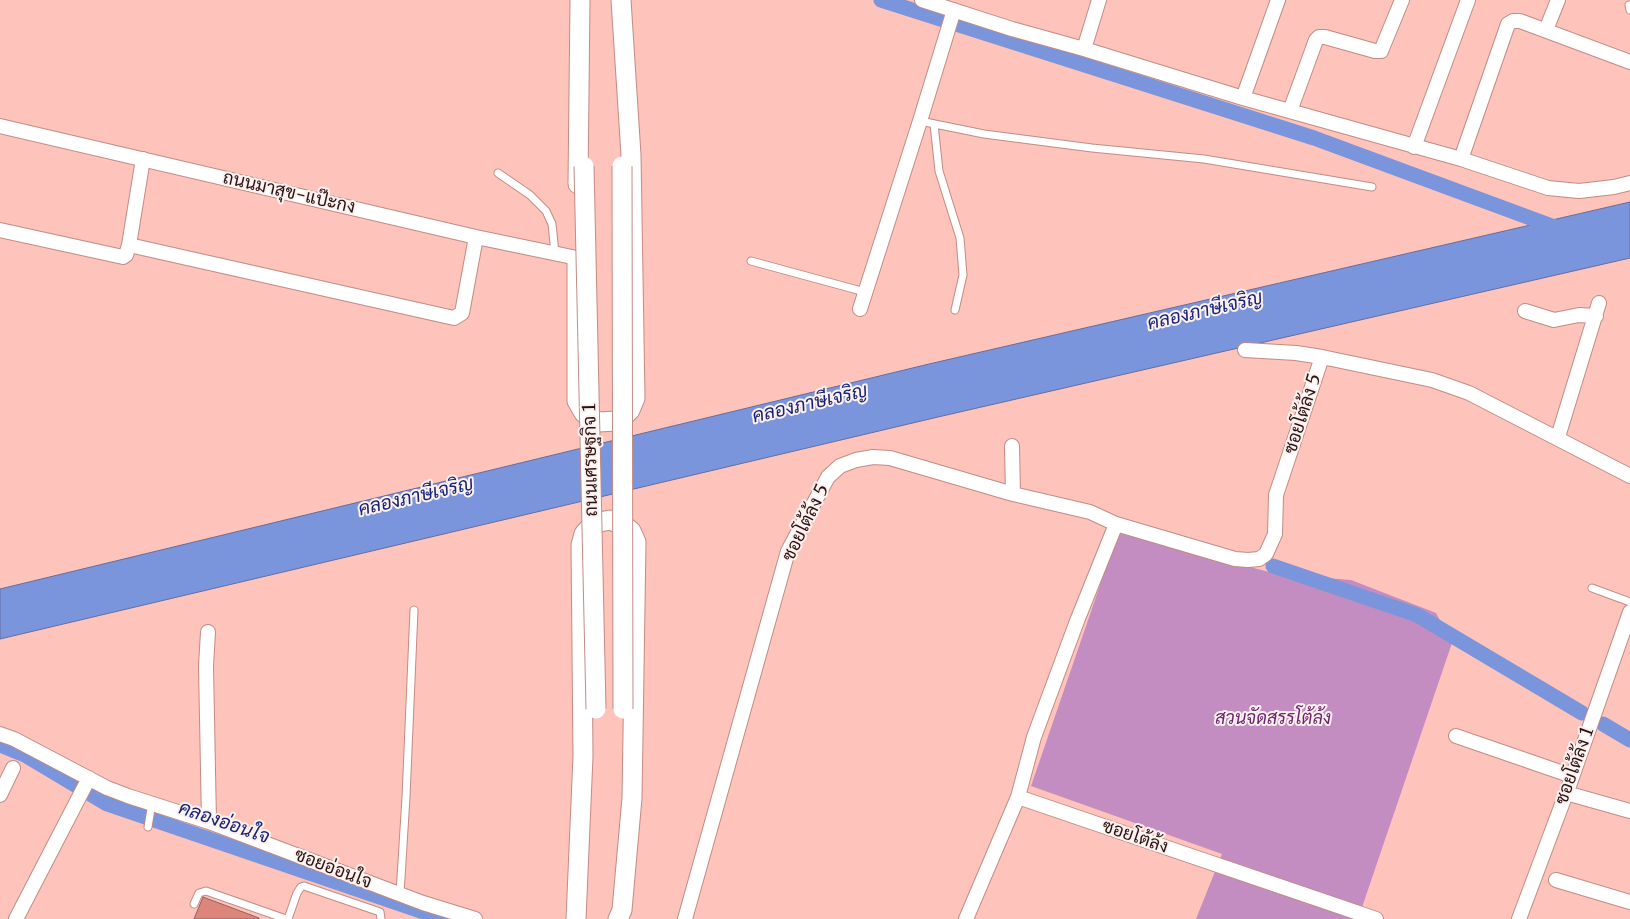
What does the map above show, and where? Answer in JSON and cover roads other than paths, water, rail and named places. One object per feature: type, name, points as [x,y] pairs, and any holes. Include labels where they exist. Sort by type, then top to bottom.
[{"type":"main road","name":"ถนนเศรษฐกิจ 1","points":[[580,0],[596,710],[595,803],[586,906],[582,919]]},
{"type":"main road","points":[[580,0],[577,401],[584,413],[599,422],[616,422],[630,410],[635,398],[631,155],[620,0]]},
{"type":"main road","name":"ถนนเศรษฐกิจ 1","points":[[610,919],[622,804],[622,166],[620,0]]},
{"type":"main road","points":[[576,919],[583,756],[580,545],[584,534],[591,526],[610,520],[625,526],[631,531],[636,542],[632,798],[622,910],[618,919]]},
{"type":"street","points":[[922,0],[1243,98],[1461,159],[1548,188],[1579,191],[1630,183]]},
{"type":"street","points":[[1084,49],[1100,0]]},
{"type":"street","points":[[1243,98],[1278,0]]},
{"type":"street","points":[[1290,111],[1316,40],[1319,37],[1381,51],[1402,0]]},
{"type":"street","points":[[1414,147],[1468,0]]},
{"type":"street","points":[[1546,30],[1558,0]]},
{"type":"street","points":[[860,309],[954,10]]},
{"type":"street","points":[[1461,159],[1508,24],[1513,21],[1520,21],[1546,30],[1630,62]]},
{"type":"street","name":"ถนนมาสุข-แป๊ะกง","points":[[0,126],[578,258]]},
{"type":"street","points":[[0,230],[122,257],[126,255],[129,245],[143,159]]},
{"type":"street","points":[[129,245],[454,318],[462,313],[476,236]]},
{"type":"street","points":[[1525,311],[1554,320],[1598,309],[1558,437]]},
{"type":"street","points":[[1245,350],[1296,353],[1322,357]]},
{"type":"street","name":"ซอยโต้ล้ง 5","points":[[685,919],[788,551],[828,477],[840,466],[856,460],[873,457],[890,458],[1013,494],[1090,512],[1116,524],[1236,559],[1259,559],[1266,554],[1275,534],[1276,495],[1322,357],[1432,380],[1460,390],[1558,437],[1630,476]]},
{"type":"street","points":[[1012,446],[1013,494]]},
{"type":"street","points":[[966,919],[1018,797],[1034,737],[1116,524]]},
{"type":"street","name":"ซอยโต้ล้ง 1","points":[[1518,919],[1566,793],[1630,612]]},
{"type":"street","points":[[208,632],[206,666],[209,822]]},
{"type":"street","name":"ซอยอ่อนใจ","points":[[0,734],[14,739],[84,787],[128,796],[152,807],[209,822],[400,894],[475,919]]},
{"type":"street","points":[[1456,736],[1572,776]]},
{"type":"street","points":[[0,795],[14,768]]},
{"type":"street","points":[[16,919],[84,787]]},
{"type":"street","points":[[1566,793],[1630,812]]},
{"type":"street","name":"ซอยโต้ล้ง","points":[[1018,797],[1376,919]]},
{"type":"street","points":[[1556,880],[1630,902]]},
{"type":"lane","points":[[920,121],[984,134],[1092,148],[1204,159],[1372,187]]},
{"type":"lane","points":[[934,124],[939,170],[960,238],[962,275],[955,310]]},
{"type":"lane","points":[[498,173],[530,196],[546,211],[552,224],[555,253]]},
{"type":"lane","points":[[751,261],[865,292]]},
{"type":"lane","points":[[1592,588],[1630,602]]},
{"type":"lane","points":[[400,894],[414,610]]},
{"type":"lane","points":[[148,827],[152,807]]},
{"type":"lane","points":[[194,904],[199,893],[206,891],[287,919],[297,894],[301,887],[304,886],[380,912],[381,919]]},
{"type":"water","name":"คลองภาษีเจริญ","points":[[1630,202],[1630,258],[938,417],[0,639],[0,589],[929,364]]},
{"type":"waterway","points":[[881,0],[1314,138],[1560,229]]},
{"type":"waterway","points":[[1273,566],[1417,615],[1582,713]]},
{"type":"waterway","points":[[1603,724],[1630,740]]},
{"type":"waterway","name":"คลองอ่อนใจ","points":[[0,745],[25,755],[107,804],[444,919]]},
{"type":"park label","name":"สวนจัดสรรโต้ล้ง","points":[[1273,719]]}]
